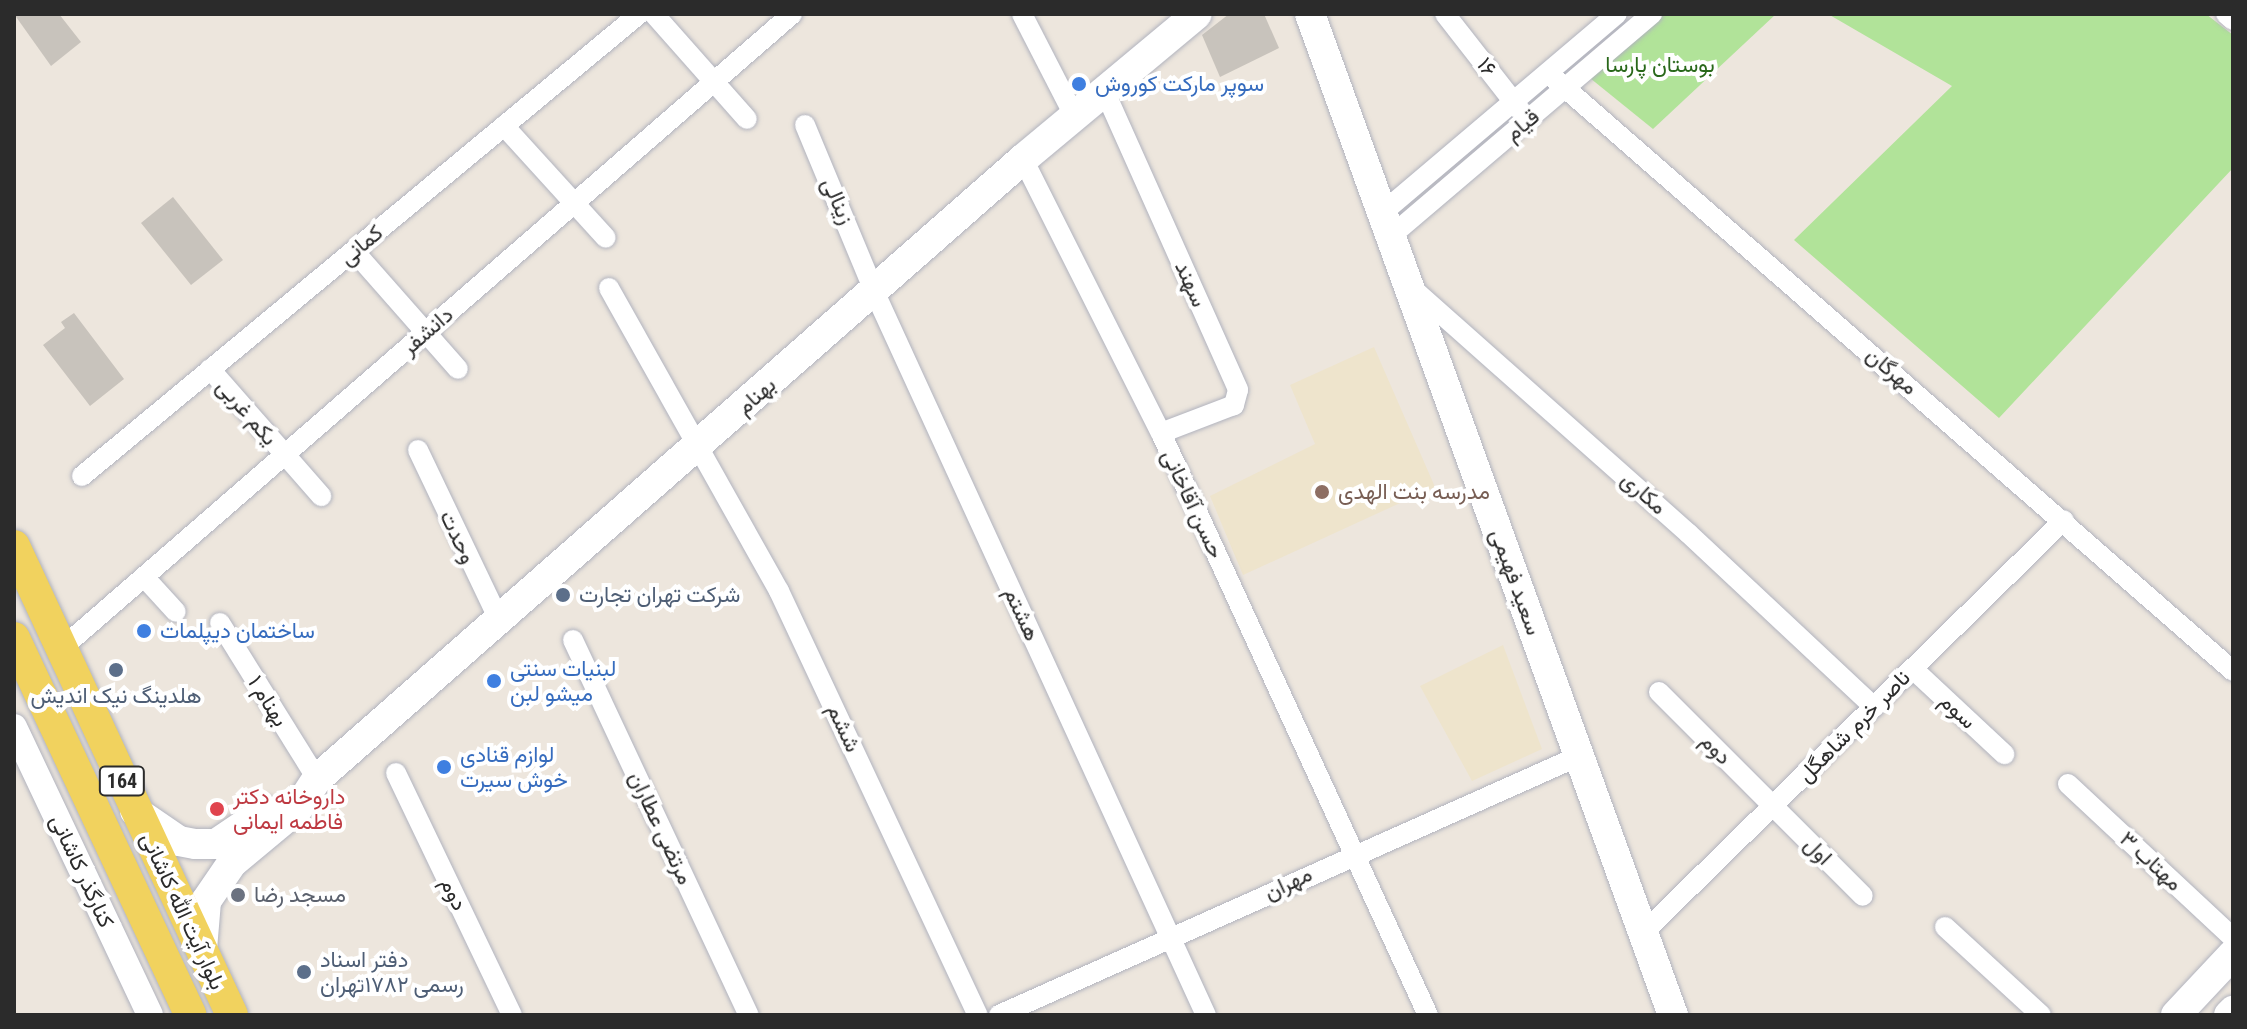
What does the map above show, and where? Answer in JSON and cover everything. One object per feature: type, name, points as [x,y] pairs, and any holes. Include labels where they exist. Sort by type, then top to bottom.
[{"type":"main road","name":"بهنام","points":[[202,949],[206,901],[224,854],[298,808],[317,779],[698,448],[873,284],[1197,14]]},
{"type":"main road","name":"سعید فهیمی","points":[[1310,14],[1673,1015]]},
{"type":"main road","name":"بلوار آیت الله کاشانی","points":[[14,546],[232,1015]]},
{"type":"main road","name":"بلوار آیت الله کاشانی","points":[[14,638],[191,1015]]},
{"type":"main road","points":[[135,811],[179,841],[224,854]]},
{"type":"main road","points":[[2176,1015],[2233,954]]},
{"type":"street","name":"کمانی","points":[[82,476],[639,14]]},
{"type":"street","points":[[654,14],[747,119]]},
{"type":"street","name":"دانشفر","points":[[62,648],[792,14]]},
{"type":"street","points":[[1022,14],[1075,117]]},
{"type":"street","name":"۱۶","points":[[1445,14],[1528,120]]},
{"type":"street","name":"قیام","points":[[1387,224],[1514,102],[1617,14]]},
{"type":"street","points":[[2226,14],[2233,20]]},
{"type":"street","name":"قیام","points":[[1387,224],[1528,120],[1647,16]]},
{"type":"street","name":"مهرگان","points":[[1548,73],[2064,520],[2233,671]]},
{"type":"street","name":"سهند","points":[[1105,92],[1238,390],[1234,405],[1161,433]]},
{"type":"street","name":"زینالی","points":[[805,125],[873,284]]},
{"type":"street","points":[[504,126],[606,238]]},
{"type":"street","name":"حسن آقاخانی","points":[[1023,159],[1161,433],[1428,1015]]},
{"type":"street","points":[[354,251],[458,369]]},
{"type":"street","name":"هشتم","points":[[873,284],[1206,1015]]},
{"type":"street","name":"مکاری","points":[[1409,286],[1688,533],[1874,707]]},
{"type":"street","name":"ششم","points":[[609,288],[779,591],[978,1015]]},
{"type":"street","name":"یکم غربی","points":[[210,369],[321,496]]},
{"type":"street","name":"وحدت","points":[[418,450],[500,622]]},
{"type":"street","name":"ناصر خرم شاهگل","points":[[1644,932],[2064,520]]},
{"type":"street","points":[[144,577],[176,612]]},
{"type":"street","name":"بهنام ۱","points":[[220,623],[317,779]]},
{"type":"street","name":"مرتضی عطاران","points":[[573,640],[749,1015]]},
{"type":"street","name":"سوم","points":[[1913,669],[2004,754]]},
{"type":"street","name":"دوم","points":[[1659,692],[1773,806]]},
{"type":"street","name":"کنارگذر کاشانی","points":[[14,727],[150,1015]]},
{"type":"street","name":"مهران","points":[[999,1015],[1353,853],[1579,756]]},
{"type":"street","name":"دوم","points":[[396,773],[512,1015]]},
{"type":"street","name":"مهتاب ۳","points":[[2068,784],[2233,938]]},
{"type":"street","name":"اول","points":[[1773,806],[1863,896]]},
{"type":"street","points":[[1945,927],[2041,1015]]},
{"type":"shaded area","name":"مدرسه بنت الهدی","points":[[1374,347],[1435,487],[1243,575],[1210,496],[1315,444],[1290,385]]},
{"type":"shaded area","points":[[1503,645],[1542,749],[1472,781],[1420,686]]},
{"type":"green space","name":"بوستان پارسا","points":[[1655,14],[1776,14],[1653,129],[1585,74]]},
{"type":"green space","points":[[1828,14],[2206,14],[2233,35],[2233,168],[1999,418],[1794,240],[1952,86]]},
{"type":"building","points":[[14,14],[59,14],[81,42],[51,66]]},
{"type":"building","points":[[1229,14],[1264,14],[1279,48],[1220,77],[1202,35]]},
{"type":"building","points":[[173,197],[223,260],[191,285],[141,223]]},
{"type":"building","points":[[74,313],[124,379],[90,406],[43,345],[65,328],[61,322]]},
{"type":"place","name":"سوپر ماركت كوروش","points":[[1079,84]]},
{"type":"place","name":"مدرسه بنت الهدی","points":[[1322,492]]},
{"type":"place","name":"شرکت تهران تجارت","points":[[563,595]]},
{"type":"place","name":"ساختمان دیپلمات","points":[[144,631]]},
{"type":"place","name":"هلدینگ نیک اندیش","points":[[116,670]]},
{"type":"place","name":"لبنیات سنتی میشو لبن","points":[[494,681]]},
{"type":"place","name":"لوازم قنادی خوش سیرت","points":[[444,767]]},
{"type":"place","name":"داروخانه دکتر فاطمه ایمانی","points":[[217,809]]},
{"type":"place","name":"مسجد رضا","points":[[238,895]]},
{"type":"place","name":"دفتر اسناد رسمی ۱۷۸۲تهران","points":[[304,972]]}]
